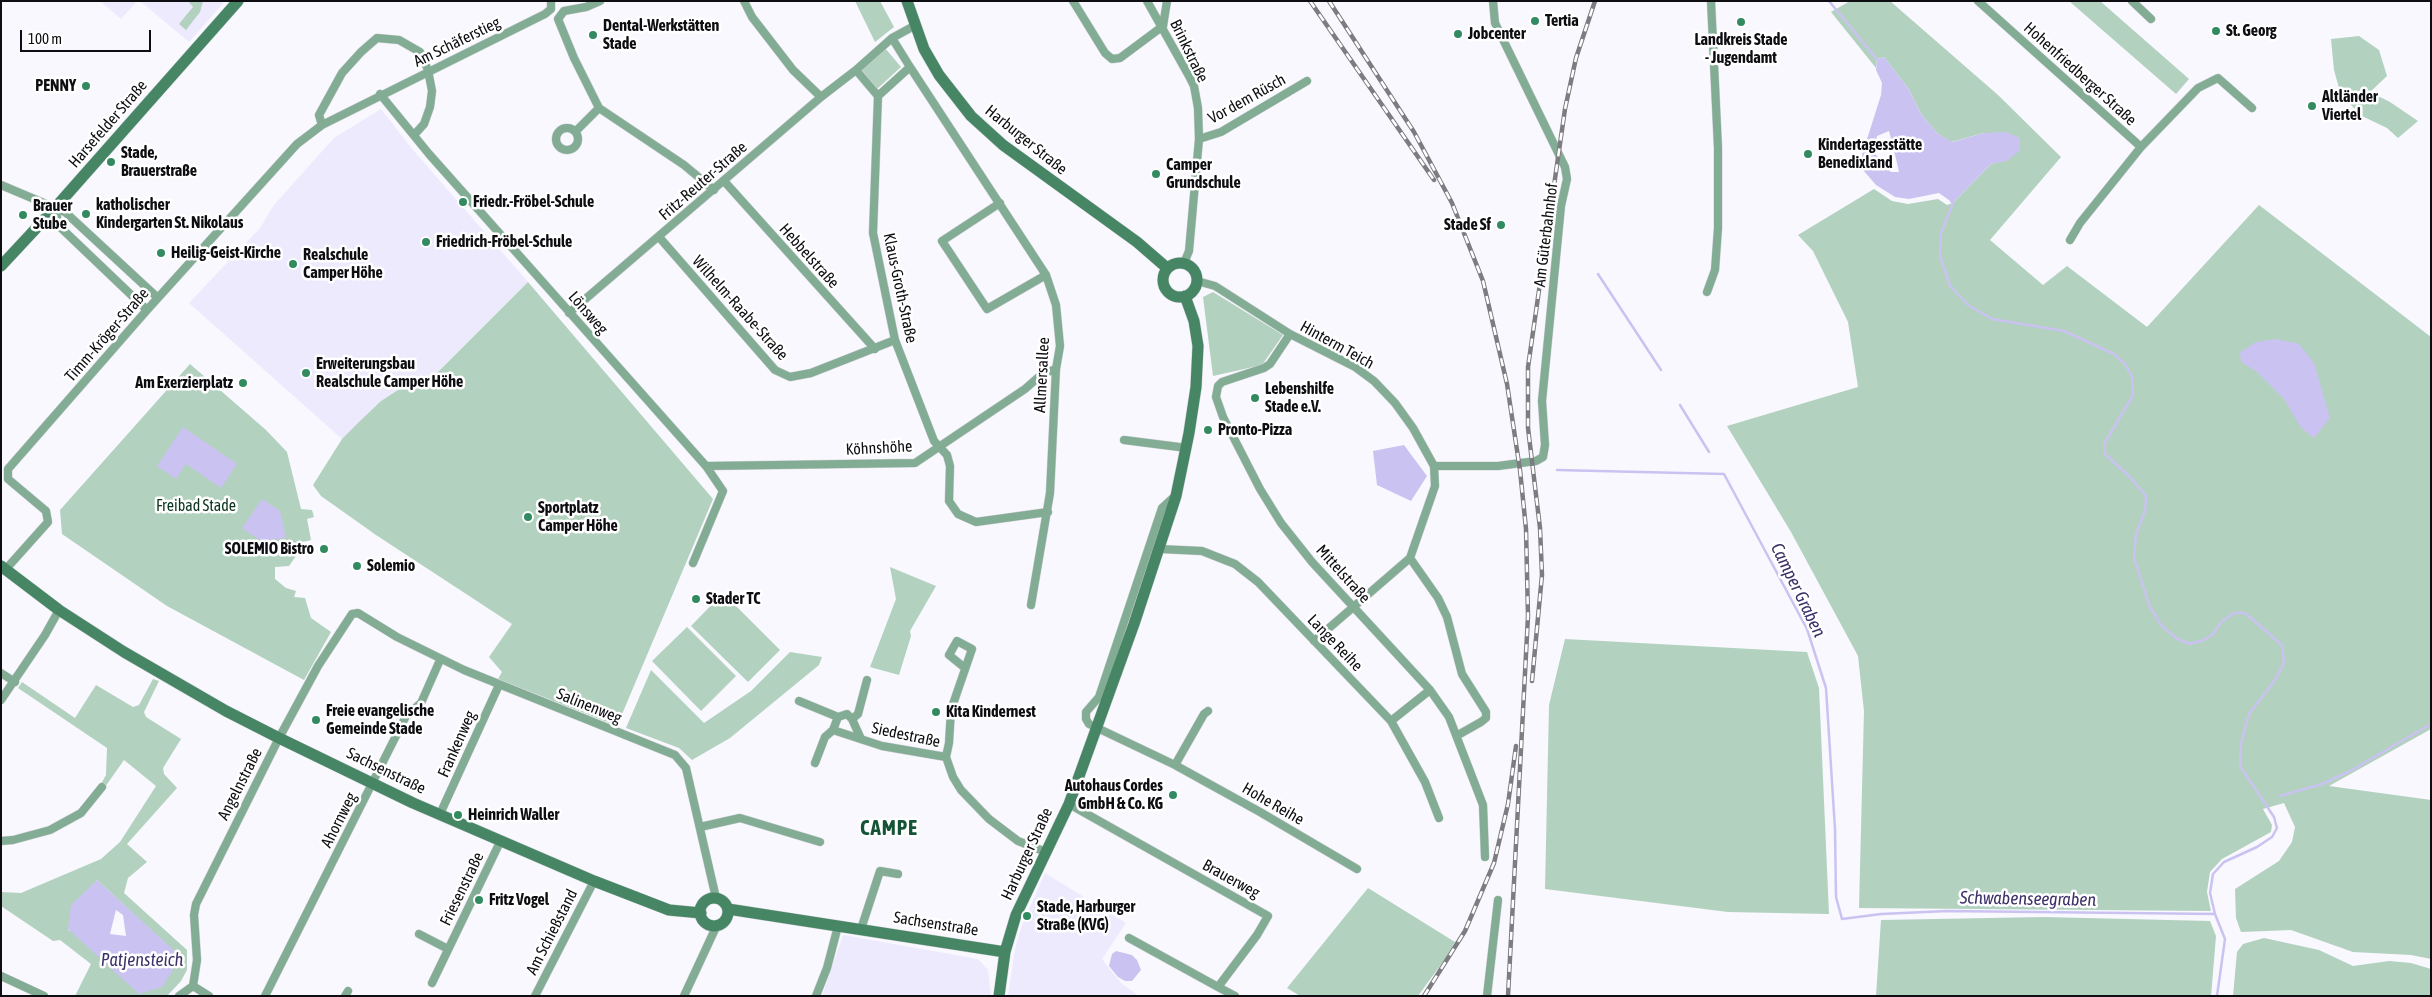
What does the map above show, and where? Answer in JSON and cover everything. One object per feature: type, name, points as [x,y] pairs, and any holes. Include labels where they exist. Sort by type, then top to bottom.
[{"type":"main road","name":"Harsefelder Straße","points":[[1,266],[56,208],[238,1]]},
{"type":"main road","name":"Harburger Straße","points":[[907,1],[914,26],[934,67],[957,99],[977,122],[1003,145],[1137,242],[1167,268]]},
{"type":"main road","points":[[1184,263],[1195,272],[1197,281],[1194,289],[1185,296],[1174,296],[1166,289],[1163,278],[1167,268],[1175,264],[1184,263]]},
{"type":"main road","name":"Harburger Straße","points":[[999,996],[1005,952],[1016,915],[1069,804],[1160,549],[1176,496],[1187,448],[1196,387],[1198,346],[1194,321],[1185,296]]},
{"type":"main road","name":"Sachsenstraße","points":[[4,568],[59,610],[124,652],[279,738],[440,814],[594,881],[669,910],[701,913]]},
{"type":"main road","points":[[716,898],[724,901],[728,909],[724,921],[717,925],[704,921],[701,913],[704,902],[716,898]]},
{"type":"main road","name":"Sachsenstraße","points":[[728,909],[1005,952]]},
{"type":"street","name":"Am Schäferstieg","points":[[380,94],[545,14],[551,9],[551,1]]},
{"type":"street","points":[[600,1],[586,7],[564,11],[558,19],[574,58],[599,108],[684,165],[714,190]]},
{"type":"street","points":[[744,1],[752,17],[793,70],[821,97]]},
{"type":"street","points":[[1072,1],[1105,53],[1112,59],[1120,58],[1163,26],[1167,1]]},
{"type":"street","name":"Brinkstraße","points":[[1148,1],[1194,86],[1198,108],[1199,139],[1189,251],[1184,263]]},
{"type":"street","name":"Am Güterbahnhof","points":[[1434,466],[1498,466],[1536,462],[1543,457],[1546,445],[1542,401],[1562,206],[1567,180],[1565,167],[1495,23],[1493,1]]},
{"type":"street","points":[[1708,292],[1715,270],[1718,228],[1718,148],[1711,1]]},
{"type":"street","name":"Hohenfriedberger Straße","points":[[1978,1],[2141,147]]},
{"type":"street","points":[[2132,1],[2152,19]]},
{"type":"street","name":"Fritz-Reuter-Straße","points":[[569,313],[821,97],[856,70],[892,38],[914,26]]},
{"type":"street","points":[[322,125],[319,115],[342,73],[376,38],[399,40],[420,52],[428,70],[432,91],[430,107],[424,124],[414,135]]},
{"type":"street","name":"Allmersallee","points":[[892,38],[1046,275],[1056,305],[1060,346],[1056,369],[1048,512],[1031,605]]},
{"type":"street","points":[[856,70],[878,96],[910,67]]},
{"type":"street","name":"Hohenfriedberger Straße","points":[[2070,240],[2080,223],[2141,147],[2198,88],[2218,78],[2252,108]]},
{"type":"street","name":"Vor dem Rüsch","points":[[1199,139],[1221,132],[1307,81]]},
{"type":"street","name":"Timm-Kröger-Straße","points":[[4,568],[48,522],[46,511],[8,479],[8,469],[147,310],[297,144],[322,125],[380,94]]},
{"type":"street","name":"Lönsweg","points":[[380,94],[569,313],[706,466],[723,491],[693,563]]},
{"type":"street","name":"Klaus-Groth-Straße","points":[[878,96],[873,233],[894,340],[934,441],[946,455],[950,466],[949,501],[958,514],[976,522],[1048,512]]},
{"type":"street","points":[[576,131],[599,108]]},
{"type":"street","name":"Hebbelstraße","points":[[724,181],[875,349]]},
{"type":"street","points":[[1,185],[65,212],[158,298]]},
{"type":"street","points":[[1000,204],[942,242],[987,308],[1046,275]]},
{"type":"street","points":[[56,208],[59,226],[147,310]]},
{"type":"street","name":"Wilhelm-Raabe-Straße","points":[[659,237],[775,370],[790,377],[811,373],[894,340]]},
{"type":"street","name":"Hinterm Teich","points":[[1197,281],[1215,286],[1290,334],[1355,367],[1374,381],[1413,428],[1434,466]]},
{"type":"street","name":"Mittelstraße","points":[[1290,334],[1270,364],[1264,368],[1222,382],[1218,386],[1216,397],[1223,417],[1260,489],[1281,523],[1312,562],[1430,690],[1450,717],[1483,805],[1485,857]]},
{"type":"street","name":"Köhnshöhe","points":[[706,466],[915,463],[1042,374],[1056,369]]},
{"type":"street","points":[[1124,440],[1187,448]]},
{"type":"street","points":[[1314,641],[1410,558],[1435,486],[1434,466]]},
{"type":"street","name":"Harburger Straße","points":[[1097,729],[1089,724],[1086,719],[1086,712],[1098,696],[1162,508],[1176,496]]},
{"type":"street","name":"Lange Reihe","points":[[1160,549],[1202,552],[1235,564],[1258,582],[1391,721],[1425,782],[1439,818]]},
{"type":"street","points":[[1410,558],[1448,616],[1462,674],[1486,712],[1486,718],[1458,735]]},
{"type":"street","points":[[1,700],[15,682],[59,610]]},
{"type":"street","name":"Angelnstraße","points":[[193,986],[198,960],[194,915],[196,904],[279,738],[318,666],[346,621],[352,614],[358,614]]},
{"type":"street","name":"Salinenweg","points":[[358,614],[440,660],[674,755],[686,768],[716,898]]},
{"type":"street","name":"Ahornweg","points":[[265,996],[406,716],[421,703],[440,660]]},
{"type":"street","points":[[965,668],[953,700],[946,757],[961,790],[988,820],[1018,841],[1046,852]]},
{"type":"street","points":[[1,672],[15,682]]},
{"type":"street","points":[[852,719],[858,714],[867,680]]},
{"type":"street","name":"Frankenweg","points":[[440,814],[499,684]]},
{"type":"street","points":[[1391,721],[1430,690]]},
{"type":"street","points":[[799,701],[838,717],[833,730],[825,737],[815,763]]},
{"type":"street","points":[[1175,765],[1204,714],[1208,711]]},
{"type":"street","name":"Siedestraße","points":[[838,717],[847,714],[852,719],[861,739]]},
{"type":"street","name":"Hohe Reihe","points":[[1097,729],[1175,765],[1357,869]]},
{"type":"street","name":"Siedestraße","points":[[833,730],[882,746],[946,757]]},
{"type":"street","points":[[1,841],[13,840],[50,830],[81,813],[102,787]]},
{"type":"street","name":"Brauerweg","points":[[1069,804],[1268,916],[1257,936],[1218,987]]},
{"type":"street","points":[[700,827],[740,818],[820,842]]},
{"type":"street","name":"Friesenstraße","points":[[432,983],[501,840]]},
{"type":"street","points":[[861,929],[880,871],[898,874]]},
{"type":"street","name":"Am Schießstand","points":[[535,996],[594,881]]},
{"type":"street","points":[[1487,996],[1498,900]]},
{"type":"street","points":[[684,996],[717,925]]},
{"type":"street","points":[[816,996],[827,968],[838,926]]},
{"type":"street","name":"Friesenstraße","points":[[419,934],[448,949]]},
{"type":"street","points":[[1129,938],[1235,996]]},
{"type":"street","points":[[1,976],[44,996]]},
{"type":"street","points":[[179,996],[193,986],[209,996]]},
{"type":"shaded area","points":[[100,1],[137,1],[121,19]]},
{"type":"shaded area","points":[[140,1],[225,1],[189,42]]},
{"type":"shaded area","name":"Realschule Camper Höhe","points":[[381,109],[413,150],[528,282],[426,384],[401,388],[381,401],[342,439],[189,303],[260,228],[274,205],[334,138]]},
{"type":"shaded area","points":[[1045,873],[1126,923],[1102,959],[1121,983],[1139,996],[1008,996],[1015,949],[1022,925]]},
{"type":"shaded area","points":[[843,935],[978,959],[988,970],[991,996],[822,996]]},
{"type":"green space","points":[[188,1],[203,1],[200,12],[186,30],[179,24],[193,7]]},
{"type":"green space","points":[[855,1],[880,1],[894,27],[875,42]]},
{"type":"green space","points":[[1850,1],[1890,1],[1998,95],[2061,157],[1990,240],[2043,285],[2067,266],[2147,327],[2259,205],[2431,337],[2431,729],[2329,786],[2431,800],[2431,959],[2411,955],[2353,952],[2291,930],[2241,932],[2236,918],[2235,889],[2279,861],[2292,842],[2295,827],[2284,803],[2263,809],[2272,825],[2271,832],[2222,859],[2210,872],[2207,892],[2211,911],[1859,908],[1864,711],[1858,656],[1791,532],[1727,426],[1858,387],[1848,322],[1813,251],[1798,235],[1874,189],[1892,201],[1908,204],[1938,199],[1947,205],[1953,203],[1991,164],[2007,160],[1984,133],[1951,142],[1937,133],[1921,114],[1908,88],[1884,57],[1877,59],[1876,68],[1831,12]]},
{"type":"green space","points":[[2069,1],[2100,1],[2189,79],[2176,94]]},
{"type":"green space","points":[[2359,36],[2379,50],[2387,76],[2370,92],[2390,102],[2418,121],[2398,138],[2387,128],[2362,116],[2341,95],[2334,70],[2331,39]]},
{"type":"green space","points":[[885,48],[901,67],[877,89],[862,70]]},
{"type":"green space","name":"Sportplatz Camper Höhe","points":[[528,282],[713,499],[617,726],[498,679],[502,672],[489,657],[512,624],[376,535],[321,496],[313,485],[342,439],[381,401],[401,388],[426,384]]},
{"type":"green space","points":[[1213,292],[1283,335],[1262,365],[1213,376],[1203,297]]},
{"type":"green space","name":"Freibad Stade","points":[[190,364],[266,430],[287,452],[301,509],[312,510],[314,517],[307,519],[311,540],[298,543],[303,546],[289,566],[275,567],[275,579],[286,588],[296,591],[294,597],[305,598],[311,618],[331,632],[304,680],[167,606],[62,534],[60,510]]},
{"type":"green space","points":[[890,567],[936,586],[910,631],[911,636],[899,675],[870,667],[896,599]]},
{"type":"green space","points":[[723,593],[780,650],[748,682],[691,626]]},
{"type":"green space","points":[[687,627],[736,676],[701,711],[652,661]]},
{"type":"green space","points":[[1565,639],[1807,652],[1819,688],[1829,914],[1728,912],[1545,889],[1549,705]]},
{"type":"green space","points":[[790,652],[822,657],[819,665],[730,738],[692,760],[679,748],[626,728],[651,670],[704,723],[751,691]]},
{"type":"green space","points":[[153,679],[159,681],[144,712],[146,717],[181,739],[163,768],[164,774],[177,788],[127,844],[147,862],[128,878],[124,893],[187,950],[187,970],[181,981],[167,996],[75,996],[91,964],[60,940],[53,941],[1,906],[1,892],[21,893],[101,859],[120,842],[156,786],[124,760],[105,787],[101,784],[106,775],[107,748],[18,688],[22,682],[75,718],[96,685],[133,707],[139,705]],"holes":[[[97,880],[180,957],[68,930]]]},
{"type":"green space","points":[[1368,888],[1455,942],[1418,996],[1300,996],[1287,988]]},
{"type":"green space","points":[[2044,917],[2210,921],[2216,936],[2211,996],[1876,996],[1881,920]]},
{"type":"green space","points":[[2264,938],[2319,950],[2353,966],[2389,961],[2411,963],[2431,969],[2431,996],[2233,996],[2237,952],[2243,944]]},
{"type":"water","points":[[1884,57],[1908,88],[1921,114],[1937,133],[1952,142],[1984,133],[2006,132],[2020,138],[2020,150],[2007,161],[1991,164],[1953,203],[1939,193],[1909,199],[1895,197],[1876,185],[1863,170],[1862,155],[1881,95],[1882,83],[1876,70],[1877,59]],"holes":[[[1889,131],[1899,172],[1891,172],[1875,153],[1877,136]]]},
{"type":"water","points":[[2276,339],[2299,344],[2314,363],[2330,418],[2314,438],[2301,428],[2284,399],[2256,371],[2241,362],[2240,352],[2256,342]]},
{"type":"water","points":[[183,427],[237,464],[221,488],[186,464],[176,479],[157,466]]},
{"type":"water","points":[[1404,445],[1427,476],[1411,501],[1377,485],[1373,451]]},
{"type":"water","points":[[262,499],[280,511],[286,538],[261,541],[242,528]]},
{"type":"water","name":"Patjensteich","points":[[97,880],[181,957],[162,987],[139,994],[68,929],[71,905]],"holes":[[[116,910],[123,915],[126,936],[110,934]]]},
{"type":"water","points":[[1116,951],[1132,955],[1137,960],[1141,970],[1132,981],[1125,981],[1118,977],[1109,966],[1112,954]]},
{"type":"waterway","points":[[1829,1],[1879,62]]},
{"type":"waterway","points":[[1951,201],[1953,203],[1941,233],[1940,256],[1950,286],[1968,305],[1992,319],[2064,331],[2114,354],[2125,364],[2132,377],[2133,395],[2104,444],[2105,454],[2130,477],[2146,496],[2145,511],[2136,534],[2134,557],[2149,605],[2161,625],[2176,638],[2189,644],[2204,640],[2213,634],[2221,622],[2234,613],[2245,613],[2282,645],[2284,663],[2275,680],[2249,714],[2241,743],[2240,766],[2274,817],[2277,828],[2272,837],[2257,847],[2224,862],[2213,874],[2210,893],[2215,914],[2225,939],[2217,996]]},
{"type":"waterway","points":[[1598,274],[1661,370]]},
{"type":"waterway","points":[[1680,405],[1709,452]]},
{"type":"waterway","name":"Camper Graben","points":[[1557,470],[1724,474],[1807,629],[1826,688],[1835,829],[1836,897],[1842,919],[1881,914],[1947,911],[2215,914]]},
{"type":"waterway","points":[[2280,796],[2322,784],[2352,770],[2431,724]]},
{"type":"railway","points":[[1310,1],[1434,180]]},
{"type":"railway","points":[[1329,1],[1414,132],[1452,203],[1483,281],[1507,384],[1520,470],[1526,529],[1528,616],[1508,996]]},
{"type":"railway","points":[[1532,681],[1542,575],[1540,528],[1528,428],[1528,367],[1565,109],[1576,58],[1595,1]]},
{"type":"railway","points":[[1424,996],[1465,931],[1494,863],[1508,804],[1516,746]]},
{"type":"place","name":"Tertia","points":[[1535,21]]},
{"type":"place","name":"Landkreis Stade - Jugendamt","points":[[1741,22]]},
{"type":"place","name":"St. Georg","points":[[2216,31]]},
{"type":"place","name":"Jobcenter","points":[[1458,34]]},
{"type":"place","name":"Dental-Werkstätten Stade","points":[[593,35]]},
{"type":"place","name":"PENNY","points":[[86,86]]},
{"type":"place","name":"Altländer Viertel","points":[[2312,106]]},
{"type":"place","name":"Kindertagesstätte Benedixland","points":[[1808,154]]},
{"type":"place","name":"Stade, Brauerstraße","points":[[111,162]]},
{"type":"place","name":"Camper Grundschule","points":[[1156,174]]},
{"type":"place","name":"Friedr.-Fröbel-Schule","points":[[463,202]]},
{"type":"place","name":"katholischer Kindergarten St. Nikolaus","points":[[86,214]]},
{"type":"place","name":"Brauer Stube","points":[[23,215]]},
{"type":"place","name":"Stade Sf","points":[[1501,225]]},
{"type":"place","name":"Friedrich-Fröbel-Schule","points":[[426,242]]},
{"type":"place","name":"Heilig-Geist-Kirche","points":[[161,253]]},
{"type":"place","name":"Realschule Camper Höhe","points":[[293,264]]},
{"type":"place","name":"Erweiterungsbau Realschule Camper Höhe","points":[[306,373]]},
{"type":"place","name":"Am Exerzierplatz","points":[[243,383]]},
{"type":"place","name":"Lebenshilfe Stade e.V.","points":[[1255,398]]},
{"type":"place","name":"Pronto-Pizza","points":[[1208,430]]},
{"type":"place","name":"Sportplatz Camper Höhe","points":[[528,517]]},
{"type":"place","name":"SOLEMIO Bistro","points":[[324,549]]},
{"type":"place","name":"Solemio","points":[[357,566]]},
{"type":"place","name":"Stader TC","points":[[696,599]]},
{"type":"place","name":"Kita Kindernest","points":[[936,712]]},
{"type":"place","name":"Freie evangelische Gemeinde Stade","points":[[316,720]]},
{"type":"place","name":"Autohaus Cordes GmbH & Co. KG","points":[[1173,795]]},
{"type":"place","name":"Heinrich Waller","points":[[458,815]]},
{"type":"place","name":"Fritz Vogel","points":[[479,900]]},
{"type":"place","name":"Stade, Harburger Straße (KVG)","points":[[1027,916]]},
{"type":"district","name":"CAMPE","points":[[889,828]]},
{"type":"water label","name":"Schwabenseegraben","points":[[2028,899]]}]
